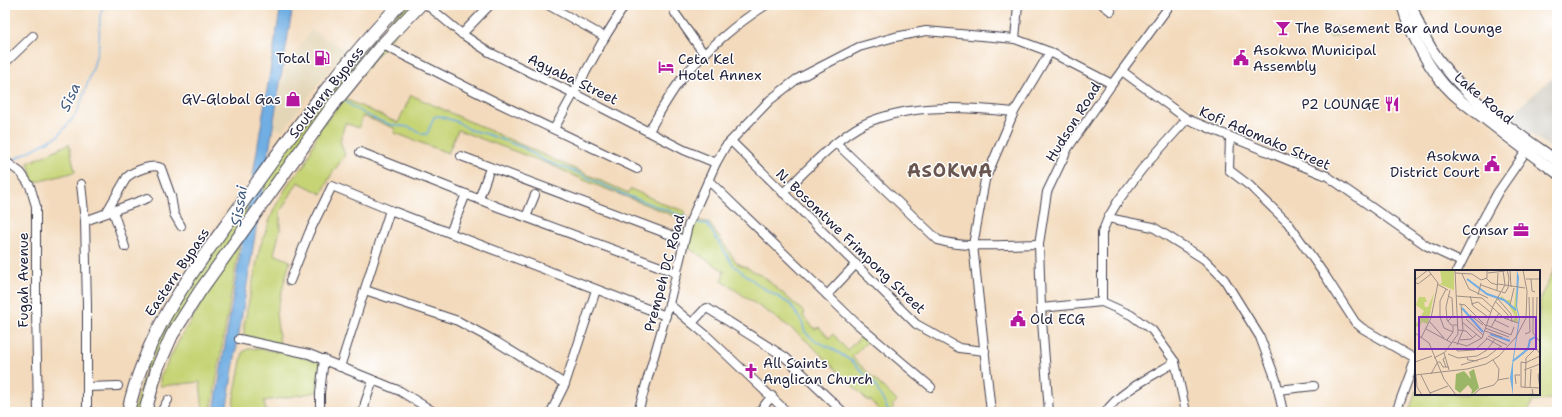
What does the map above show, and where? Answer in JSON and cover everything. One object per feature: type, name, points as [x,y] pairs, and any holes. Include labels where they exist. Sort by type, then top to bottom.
[{"type":"highway","name":"Southern Bypass","points":[[272,159],[332,80],[399,5]]},
{"type":"highway","name":"Southern Bypass","points":[[145,412],[157,369],[172,335],[200,291],[336,101],[383,45],[420,5]]},
{"type":"highway","name":"Eastern Bypass","points":[[128,412],[142,363],[159,325],[186,281],[247,197],[272,159]]},
{"type":"main road","name":"Lake Road","points":[[1402,5],[1408,21],[1432,69],[1451,92],[1529,147],[1557,161]]},
{"type":"main road","name":"Lake Road","points":[[1412,5],[1423,34],[1438,60],[1455,81],[1474,100],[1557,173]]},
{"type":"street","name":"Agyaba Street","points":[[427,5],[462,34],[489,52],[649,131],[684,150],[716,163]]},
{"type":"street","points":[[462,34],[490,5]]},
{"type":"street","points":[[548,5],[605,37]]},
{"type":"street","points":[[554,129],[605,37],[625,5]]},
{"type":"street","points":[[649,131],[673,91],[704,54],[766,5]]},
{"type":"street","points":[[1015,40],[1018,5]]},
{"type":"street","points":[[1103,5],[1111,11]]},
{"type":"street","name":"Hudson Road","points":[[1049,412],[1040,308],[1039,244],[1047,192],[1068,148],[1112,84],[1170,5]]},
{"type":"street","points":[[675,13],[704,54]]},
{"type":"street","name":"Prempeh DC Road","points":[[638,412],[666,316],[688,226],[716,163],[725,147],[770,100],[797,79],[859,47],[895,37],[926,31],[1015,40],[1050,52],[1112,84]]},
{"type":"street","points":[[5,62],[33,36]]},
{"type":"street","points":[[383,45],[637,169]]},
{"type":"street","points":[[991,412],[973,245],[985,180],[1014,112],[1050,52]]},
{"type":"street","name":"Kofi Adomako Street","points":[[1122,71],[1187,119],[1327,176],[1427,246],[1461,262]]},
{"type":"street","points":[[783,193],[836,143],[863,125],[894,114],[925,109],[977,108],[1014,112]]},
{"type":"street","points":[[1102,302],[1102,233],[1108,218],[1118,201],[1142,169],[1187,119]]},
{"type":"street","points":[[1230,137],[1229,170],[1250,186],[1288,223],[1326,277],[1355,322],[1362,328],[1415,357]]},
{"type":"street","name":"N. Bosomtwe Frimpong Street","points":[[731,141],[916,324],[960,348],[985,351]]},
{"type":"street","points":[[836,143],[938,240],[950,244],[973,245],[1039,244]]},
{"type":"street","points":[[1457,270],[1498,192],[1529,147]]},
{"type":"street","points":[[360,152],[478,199],[677,273]]},
{"type":"street","points":[[461,156],[684,240]]},
{"type":"street","name":"Fugah Avenue","points":[[7,162],[21,173],[30,186],[36,206],[38,412]]},
{"type":"street","points":[[125,247],[110,212],[127,177],[130,174],[154,166],[161,168],[171,196],[174,214],[181,226]]},
{"type":"street","points":[[478,199],[490,168]]},
{"type":"street","points":[[708,180],[856,322],[931,387]]},
{"type":"street","points":[[80,184],[85,221],[87,412]]},
{"type":"street","points":[[290,281],[309,233],[332,186],[390,210],[666,316]]},
{"type":"street","points":[[450,233],[466,194]]},
{"type":"street","points":[[526,217],[535,195]]},
{"type":"street","points":[[85,221],[148,198]]},
{"type":"street","points":[[340,367],[390,210]]},
{"type":"street","points":[[1108,218],[1153,227],[1204,258],[1224,279],[1260,337],[1276,380],[1283,412]]},
{"type":"street","points":[[827,295],[856,264]]},
{"type":"street","points":[[364,290],[462,323],[566,384]]},
{"type":"street","points":[[551,412],[566,384],[596,290]]},
{"type":"street","points":[[1040,308],[1102,302],[1131,315],[1152,330],[1175,362],[1186,412]]},
{"type":"street","points":[[669,304],[772,396],[787,412]]},
{"type":"street","points":[[692,323],[707,308],[786,357],[843,412]]},
{"type":"street","points":[[239,339],[291,349],[324,359],[400,391],[434,412]]},
{"type":"street","points":[[320,412],[320,393],[324,359]]},
{"type":"street","points":[[1396,412],[1415,361]]},
{"type":"street","points":[[1106,412],[1120,397],[1175,362]]},
{"type":"street","points":[[364,412],[365,403],[373,380]]},
{"type":"street","points":[[87,387],[118,386]]},
{"type":"street","points":[[1278,390],[1314,386]]},
{"type":"street","points":[[759,412],[772,396]]},
{"type":"street","points":[[161,412],[168,400]]},
{"type":"shaded area","name":"GV-Global Gas","points":[[311,30],[345,49],[283,130],[274,128],[285,70]]},
{"type":"shaded area","points":[[1557,74],[1557,153],[1508,117]]},
{"type":"green space","points":[[404,5],[418,5],[257,204],[249,198],[337,81]]},
{"type":"green space","points":[[1337,26],[1341,34],[1330,38],[1326,30]]},
{"type":"green space","points":[[411,95],[628,193],[631,189],[666,205],[685,211],[682,219],[586,181],[551,165],[458,130],[448,153],[395,133],[394,128],[363,116],[359,128],[345,123],[340,141],[345,155],[331,175],[322,194],[298,182],[280,212],[280,230],[274,254],[290,261],[276,313],[280,344],[244,335],[244,325],[260,247],[274,209],[291,180],[305,165],[319,130],[345,99],[398,123]]},
{"type":"green space","points":[[69,144],[75,172],[33,183],[28,163]]},
{"type":"green space","points":[[247,201],[255,207],[161,358],[151,353],[183,292]]},
{"type":"green space","points":[[696,220],[709,223],[737,263],[763,276],[805,313],[803,316],[815,329],[819,327],[829,338],[833,334],[847,350],[865,333],[870,339],[852,357],[897,401],[892,406],[894,408],[892,410],[893,412],[881,412],[809,343],[791,328],[722,281],[724,271],[687,247]]},
{"type":"green space","points":[[240,242],[212,406],[203,411],[200,382],[160,386],[160,377],[182,335]]},
{"type":"green space","points":[[1557,264],[1557,397],[1532,402],[1528,412],[1409,412],[1415,393],[1415,395],[1540,395],[1541,296]]},
{"type":"green space","points":[[250,348],[284,352],[321,363],[317,392],[264,401],[266,412],[233,412],[234,397],[243,352]]},
{"type":"green space","points":[[150,356],[160,361],[144,412],[133,412]]},
{"type":"water","points":[[281,5],[293,5],[226,412],[214,412]]},
{"type":"waterway","name":"Sisa","points":[[11,161],[58,136],[77,113],[93,68],[99,45],[100,15],[104,5]]},
{"type":"waterway","points":[[345,101],[377,120],[414,129],[421,134],[427,134],[434,117],[439,116],[458,122],[470,130],[484,133],[524,148],[545,161],[576,172],[623,194],[688,218]]},
{"type":"waterway","points":[[693,221],[696,223],[707,224],[733,265],[760,286],[790,304],[802,322],[805,332],[815,341],[831,348],[853,362],[875,385],[889,412]]},
{"type":"place","name":"The Basement Bar and Lounge","points":[[1283,28]]},
{"type":"place","name":"Total","points":[[322,58]]},
{"type":"place","name":"Asokwa Municipal Assembly","points":[[1241,58]]},
{"type":"place","name":"Ceta Kel Hotel Annex","points":[[666,67]]},
{"type":"place","name":"GV-Global Gas","points":[[293,99]]},
{"type":"place","name":"P2 LOUNGE","points":[[1392,104]]},
{"type":"place","name":"Asokwa District Court","points":[[1492,164]]},
{"type":"place","name":"Consar","points":[[1521,230]]},
{"type":"place","name":"Old ECG","points":[[1018,319]]},
{"type":"place","name":"All Saints Anglican Church","points":[[751,371]]},
{"type":"district","name":"ASOKWA","points":[[950,171]]},
{"type":"water label","name":"Sissai","points":[[239,206]]}]
